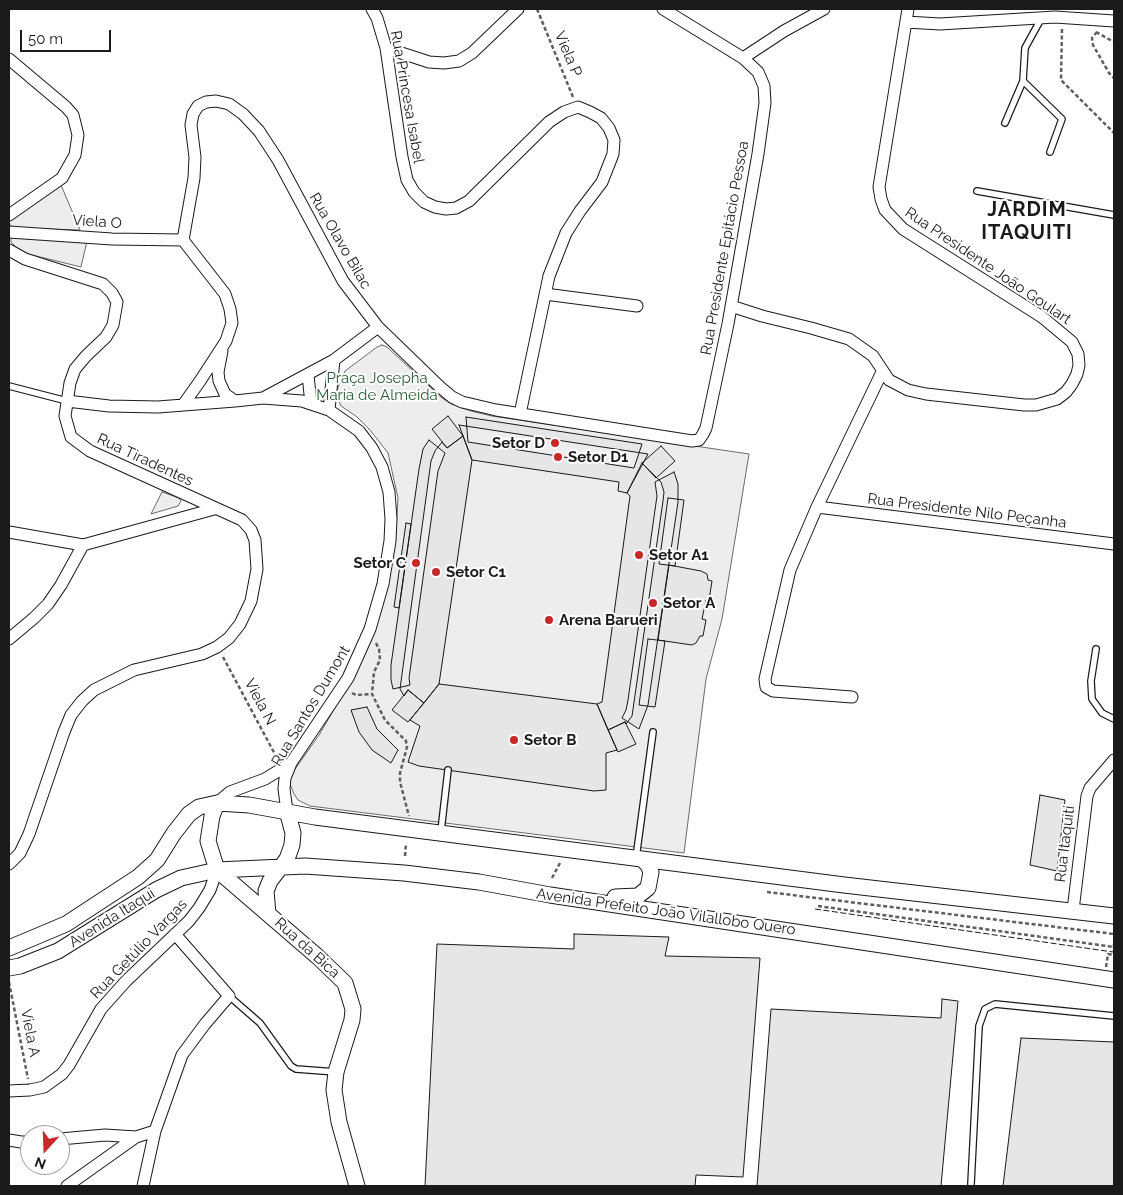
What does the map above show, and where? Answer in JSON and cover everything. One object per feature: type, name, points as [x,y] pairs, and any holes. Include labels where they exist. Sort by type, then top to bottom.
[{"type":"main road","points":[[217,870],[208,841],[212,816],[217,803],[249,805],[407,836],[441,833],[844,885],[1114,916]]},
{"type":"main road","name":"Avenida Itaqui","points":[[9,948],[66,924],[150,868],[189,814],[199,807],[217,803]]},
{"type":"main road","points":[[283,866],[291,851],[293,839],[292,826],[286,812]]},
{"type":"main road","points":[[602,902],[616,897],[638,896],[646,890],[650,884],[651,872],[648,865],[639,858]]},
{"type":"main road","name":"Rua da Bica","points":[[268,914],[266,891],[270,881],[283,866]]},
{"type":"main road","name":"Avenida Prefeito João Vilallobo Quero","points":[[217,870],[312,866],[404,872],[1109,979]]},
{"type":"main road","name":"Avenida Itaqui","points":[[9,968],[20,966],[58,952],[168,883],[217,870]]},
{"type":"main road","name":"Rua da Bica","points":[[217,870],[318,957],[345,983],[353,1009],[352,1020],[336,1072],[334,1090],[339,1122],[357,1186]]},
{"type":"street","name":"Rua Princesa Isabel","points":[[372,9],[386,48],[407,180],[414,192],[424,202],[446,209],[456,208],[469,201],[549,122],[564,112],[578,107]]},
{"type":"street","points":[[386,48],[429,62],[459,61],[472,53],[518,9]]},
{"type":"street","name":"Rua Presidente Epitácio Pessoa","points":[[663,9],[743,58],[758,72],[764,86],[765,103],[731,306],[706,428],[699,440],[692,441]]},
{"type":"street","points":[[743,58],[784,31],[824,9]]},
{"type":"street","name":"Rua Presidente João Goulart","points":[[731,306],[850,339],[873,356],[889,380],[908,390],[926,394],[1036,405],[1057,399],[1066,392],[1077,374],[1079,365],[1078,354],[1072,342],[1059,330],[1016,300],[903,229],[885,210],[880,199],[879,187],[908,9]]},
{"type":"street","points":[[906,22],[940,24],[1042,17],[1114,21]]},
{"type":"street","points":[[9,59],[66,107],[73,115],[78,136],[76,155],[62,178],[9,215]]},
{"type":"street","name":"Rua Olavo Bilac","points":[[183,240],[194,178],[195,157],[191,125],[193,114],[198,106],[206,102],[216,101],[228,104],[243,114],[259,132],[278,160],[343,281],[378,326],[452,397],[476,406],[692,441]]},
{"type":"street","points":[[520,414],[550,276],[566,233],[602,182],[613,154],[614,140],[609,128],[595,115],[578,107]]},
{"type":"street","name":"Viela O","points":[[9,232],[112,239],[183,240]]},
{"type":"street","points":[[182,405],[222,347],[229,335],[232,323],[229,302],[212,276],[183,240]]},
{"type":"street","name":"Rua Tiradentes","points":[[9,250],[25,259],[103,284],[112,293],[117,302],[113,325],[106,336],[75,369],[70,383],[65,416],[71,436],[78,444],[90,451],[214,509],[238,518],[251,530],[255,540],[257,569],[255,587],[246,612],[229,638],[217,647]]},
{"type":"street","points":[[545,294],[637,306]]},
{"type":"street","points":[[67,401],[109,406],[158,407],[235,402],[263,398],[334,360],[378,326]]},
{"type":"street","points":[[222,347],[218,372],[219,381],[225,394],[235,402]]},
{"type":"street","points":[[329,410],[334,360]]},
{"type":"street","points":[[852,696],[774,691],[766,687],[765,680],[788,577],[817,507],[882,372]]},
{"type":"street","points":[[308,375],[311,404]]},
{"type":"street","name":"Rua Santos Dumont","points":[[263,398],[290,400],[329,410],[358,431],[372,448],[382,467],[389,492],[390,541],[383,584],[366,639],[348,678],[304,746],[287,766],[284,789],[286,812]]},
{"type":"street","name":"Rua Presidente Nilo Peçanha","points":[[817,507],[1114,544]]},
{"type":"street","points":[[9,532],[82,546],[214,509]]},
{"type":"street","points":[[9,639],[48,604],[61,585],[82,546]]},
{"type":"street","points":[[9,864],[20,852],[29,834],[64,732],[72,715],[82,701],[94,690],[134,670],[202,654],[217,647]]},
{"type":"street","name":"Rua Itaquiti","points":[[1073,910],[1087,796],[1090,788],[1114,760]]},
{"type":"street","points":[[217,803],[230,792],[265,779],[287,766]]},
{"type":"street","name":"Rua Getúlio Vargas","points":[[9,1091],[44,1087],[62,1074],[101,1009],[204,902],[217,870]]},
{"type":"street","points":[[142,1186],[155,1131],[182,1055],[229,996],[175,934]]},
{"type":"street","points":[[67,1186],[136,1137],[155,1131]]},
{"type":"street","points":[[70,1138],[105,1135],[136,1137]]},
{"type":"lane","points":[[1005,123],[1023,81],[1025,48],[1042,17]]},
{"type":"lane","points":[[1023,81],[1062,119],[1050,152]]},
{"type":"lane","points":[[976,191],[1114,215]]},
{"type":"lane","points":[[9,386],[67,401]]},
{"type":"lane","points":[[1096,649],[1091,681],[1092,700],[1102,714],[1114,719]]},
{"type":"lane","points":[[639,858],[653,732]]},
{"type":"lane","points":[[441,833],[448,770]]},
{"type":"lane","points":[[229,996],[260,1022],[291,1066],[296,1069],[336,1072]]},
{"type":"lane","points":[[971,1184],[978,1026],[985,1009],[995,1004],[1114,1016]]},
{"type":"path","name":"Viela P","points":[[537,9],[578,107]]},
{"type":"path","points":[[1063,17],[1061,80],[1114,133]]},
{"type":"path","points":[[1097,32],[1092,38],[1093,45],[1114,78]]},
{"type":"path","points":[[366,639],[376,643],[379,649],[380,660],[374,672],[372,694],[385,720],[406,741],[407,747],[400,773],[400,782],[409,815],[405,856]]},
{"type":"path","name":"Viela N","points":[[217,647],[287,766]]},
{"type":"path","points":[[356,695],[372,694]]},
{"type":"path","points":[[552,878],[561,861]]},
{"type":"path","points":[[767,892],[1114,934]]},
{"type":"path","points":[[818,906],[1114,946],[1114,954],[1108,954],[1109,979]]},
{"type":"path","name":"Viela A","points":[[9,980],[30,1090]]},
{"type":"green space","points":[[61,185],[80,230],[14,228],[9,224],[9,217]]},
{"type":"green space","points":[[11,237],[87,241],[81,267],[28,254],[11,242]]},
{"type":"green space","name":"Arena Barueri","points":[[382,345],[387,347],[442,398],[451,404],[471,411],[492,416],[749,454],[722,619],[706,679],[684,853],[310,806],[298,800],[294,794],[290,784],[290,777],[319,735],[346,689],[396,532],[398,498],[388,453],[357,417],[341,406],[337,397],[338,387],[345,371]]},
{"type":"green space","points":[[162,492],[179,498],[181,501],[178,506],[151,514]]},
{"type":"building","points":[[448,416],[463,436],[447,448],[432,429]]},
{"type":"building","name":"Setor D","points":[[466,417],[642,444],[634,468],[468,442]]},
{"type":"building","name":"Setor D1","points":[[459,425],[648,454],[627,493],[618,491],[619,482],[472,460]]},
{"type":"building","name":"Setor C1","points":[[463,436],[472,460],[439,684],[424,703],[408,690],[404,696],[400,689],[431,461],[435,451],[442,442],[447,448]]},
{"type":"building","name":"Setor C","points":[[429,440],[445,453],[438,471],[409,678],[410,685],[393,689],[391,665],[419,469],[423,449]]},
{"type":"building","points":[[661,446],[675,461],[656,478],[642,463]]},
{"type":"building","name":"Setor A1","points":[[642,463],[661,482],[664,492],[663,501],[632,716],[626,724],[625,722],[608,730],[597,704],[602,702],[630,496],[627,493]]},
{"type":"building","name":"Setor A","points":[[674,472],[678,484],[678,502],[648,705],[639,729],[622,718],[628,700],[657,496],[655,482]]},
{"type":"building","points":[[668,498],[684,500],[675,566],[659,564]]},
{"type":"building","points":[[406,523],[411,524],[399,608],[394,607]]},
{"type":"building","points":[[669,565],[701,571],[707,574],[708,580],[712,581],[709,600],[706,600],[702,619],[706,620],[703,636],[700,636],[696,643],[692,645],[658,640]]},
{"type":"building","points":[[648,639],[665,641],[655,707],[639,705]]},
{"type":"building","name":"Setor B","points":[[439,684],[597,704],[617,750],[606,753],[606,790],[594,791],[419,766],[408,762],[420,726],[410,720]]},
{"type":"building","points":[[408,690],[424,703],[408,722],[392,710]]},
{"type":"building","points":[[367,707],[377,729],[398,750],[391,763],[372,750],[359,732],[351,710]]},
{"type":"building","points":[[625,722],[636,744],[618,752],[608,730]]},
{"type":"building","points":[[1040,795],[1065,800],[1057,871],[1030,865]]},
{"type":"building","points":[[574,934],[669,937],[665,956],[760,958],[743,1177],[696,1175],[695,1186],[425,1186],[437,944],[574,949]]},
{"type":"building","points":[[942,999],[958,1001],[941,1186],[757,1186],[771,1009],[941,1018]]},
{"type":"building","points":[[1021,1038],[1114,1042],[1114,1186],[1003,1186]]},
{"type":"fence","points":[[815,909],[1113,952]]},
{"type":"place","name":"Setor D","points":[[555,443]]},
{"type":"place","name":"Setor D1","points":[[558,457]]},
{"type":"place","name":"Setor A1","points":[[639,555]]},
{"type":"place","name":"Setor C","points":[[416,563]]},
{"type":"place","name":"Setor C1","points":[[436,572]]},
{"type":"place","name":"Setor A","points":[[653,603]]},
{"type":"place","name":"Arena Barueri","points":[[549,620]]},
{"type":"place","name":"Setor B","points":[[514,740]]},
{"type":"district","name":"JARDIM ITAQUITI","points":[[1027,222]]},
{"type":"park label","name":"Praça Josepha Maria de Almeida","points":[[377,386]]}]
